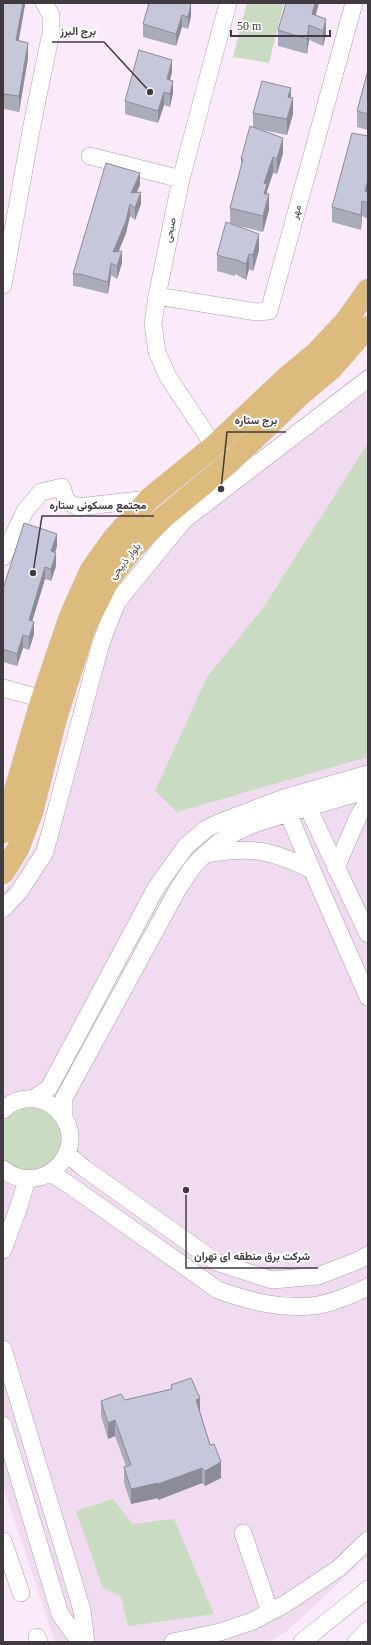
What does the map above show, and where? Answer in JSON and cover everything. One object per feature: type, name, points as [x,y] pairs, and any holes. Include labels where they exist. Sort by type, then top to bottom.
[{"type":"main road","name":"بلوار ذبیحی","points":[[3,832],[42,699],[70,617],[91,570],[113,539],[149,499],[214,446],[286,378],[316,353],[346,321],[368,290]]},
{"type":"main road","name":"بلوار ذبیحی","points":[[3,873],[18,849],[32,812],[56,718],[85,627],[109,580],[133,548],[164,517],[229,463],[331,369],[368,327]]},
{"type":"main road","points":[[214,446],[229,463]]},
{"type":"street","points":[[3,285],[33,120],[51,33],[51,15],[44,3]]},
{"type":"street","name":"صبحی","points":[[214,446],[168,377],[157,352],[153,324],[157,296],[181,179],[228,3]]},
{"type":"street","name":"مهر","points":[[157,296],[256,312],[269,311],[354,3]]},
{"type":"street","points":[[90,156],[181,179]]},
{"type":"street","points":[[3,909],[19,892],[45,852],[101,643],[117,602],[184,520],[368,379]]},
{"type":"street","points":[[3,557],[25,511],[41,492],[62,487],[66,501],[78,507],[149,499]]},
{"type":"street","points":[[3,688],[42,699]]},
{"type":"street","points":[[305,800],[368,774]]},
{"type":"street","points":[[33,1099],[49,1088],[156,888],[186,846],[200,833],[218,823],[305,800],[368,790]]},
{"type":"street","points":[[305,800],[368,934]]},
{"type":"street","points":[[336,868],[358,817],[368,801]]},
{"type":"street","points":[[64,1118],[64,1098],[178,889],[192,868],[219,842],[286,805]]},
{"type":"street","points":[[286,805],[312,870],[368,997]]},
{"type":"street","points":[[206,854],[233,849],[258,850],[286,858],[312,870]]},
{"type":"street","points":[[3,1110],[8,1105],[20,1100],[33,1099],[45,1102],[56,1108],[64,1118],[69,1129],[70,1142],[67,1154],[60,1165],[51,1173],[39,1178],[27,1179],[14,1176],[3,1171]]},
{"type":"street","points":[[67,1154],[84,1168],[216,1262],[272,1280],[318,1276],[357,1261],[368,1255]]},
{"type":"street","points":[[51,1173],[218,1290],[267,1305],[313,1306],[347,1296],[368,1287]]},
{"type":"street","points":[[3,1250],[27,1179]]},
{"type":"street","points":[[3,1349],[82,1610],[86,1642]]},
{"type":"street","points":[[3,1425],[60,1614],[80,1642]]},
{"type":"street","points":[[243,1534],[270,1612]]},
{"type":"street","points":[[173,1642],[220,1632],[253,1621],[285,1604],[339,1568],[368,1540]]},
{"type":"street","points":[[3,1541],[21,1593]]},
{"type":"street","points":[[302,1642],[368,1589]]},
{"type":"street","points":[[356,1642],[368,1630]]},
{"type":"shaded area","points":[[368,366],[368,1556],[287,1631],[269,1642],[55,1642],[3,1486],[3,893],[34,848],[45,820],[112,602],[132,569],[180,515]]},
{"type":"green space","points":[[247,3],[284,3],[269,63],[233,57]]},
{"type":"green space","points":[[368,443],[368,757],[177,812],[155,791],[207,677],[263,608]]},
{"type":"green space","points":[[28,1107],[36,1108],[53,1117],[60,1127],[63,1139],[60,1151],[48,1167],[27,1173],[17,1170],[5,1161],[3,1156],[3,1129],[9,1115],[13,1112]]},
{"type":"green space","points":[[113,1499],[133,1524],[174,1519],[214,1614],[128,1626],[121,1596],[103,1588],[76,1511]]},
{"type":"building","points":[[3,3],[23,3],[16,40],[28,43],[19,96],[4,94],[3,101]]},
{"type":"building","points":[[149,3],[191,4],[188,17],[182,15],[176,34],[143,24]]},
{"type":"building","points":[[286,3],[315,3],[312,14],[326,19],[323,31],[309,25],[307,39],[278,30]]},
{"type":"building","points":[[139,50],[172,60],[167,79],[173,81],[170,94],[164,92],[158,111],[125,101]]},
{"type":"building","points":[[368,70],[368,114],[357,111]]},
{"type":"building","points":[[262,81],[291,88],[288,97],[293,98],[287,119],[253,113]]},
{"type":"building","points":[[250,126],[283,138],[277,159],[273,157],[264,183],[267,184],[264,194],[269,194],[263,216],[230,208]]},
{"type":"building","points":[[352,133],[368,136],[368,180],[365,191],[368,192],[368,203],[362,201],[361,215],[332,207]]},
{"type":"building","points":[[106,163],[140,173],[131,193],[141,192],[135,208],[130,204],[126,221],[113,252],[122,251],[117,266],[111,263],[108,282],[80,274],[73,274]]},
{"type":"building","points":[[226,222],[259,234],[253,255],[249,254],[246,264],[235,259],[217,255]]},
{"type":"building","points":[[24,523],[57,534],[51,551],[56,553],[51,569],[45,567],[29,620],[34,622],[29,637],[23,635],[17,654],[3,649],[3,589]]},
{"type":"building","points":[[191,1378],[200,1398],[196,1400],[210,1445],[214,1444],[221,1462],[205,1471],[202,1468],[158,1484],[131,1489],[124,1467],[131,1465],[115,1420],[108,1423],[101,1401],[121,1394],[125,1400],[172,1389],[171,1385]]},
{"type":"place","name":"برج البرز","points":[[150,92]]},
{"type":"place","name":"برج ستاره","points":[[221,489]]},
{"type":"place","name":"مجتمع مسکونی ستاره","points":[[33,573]]},
{"type":"place","name":"شرکت برق منطقه ای تهران","points":[[186,1190]]}]
